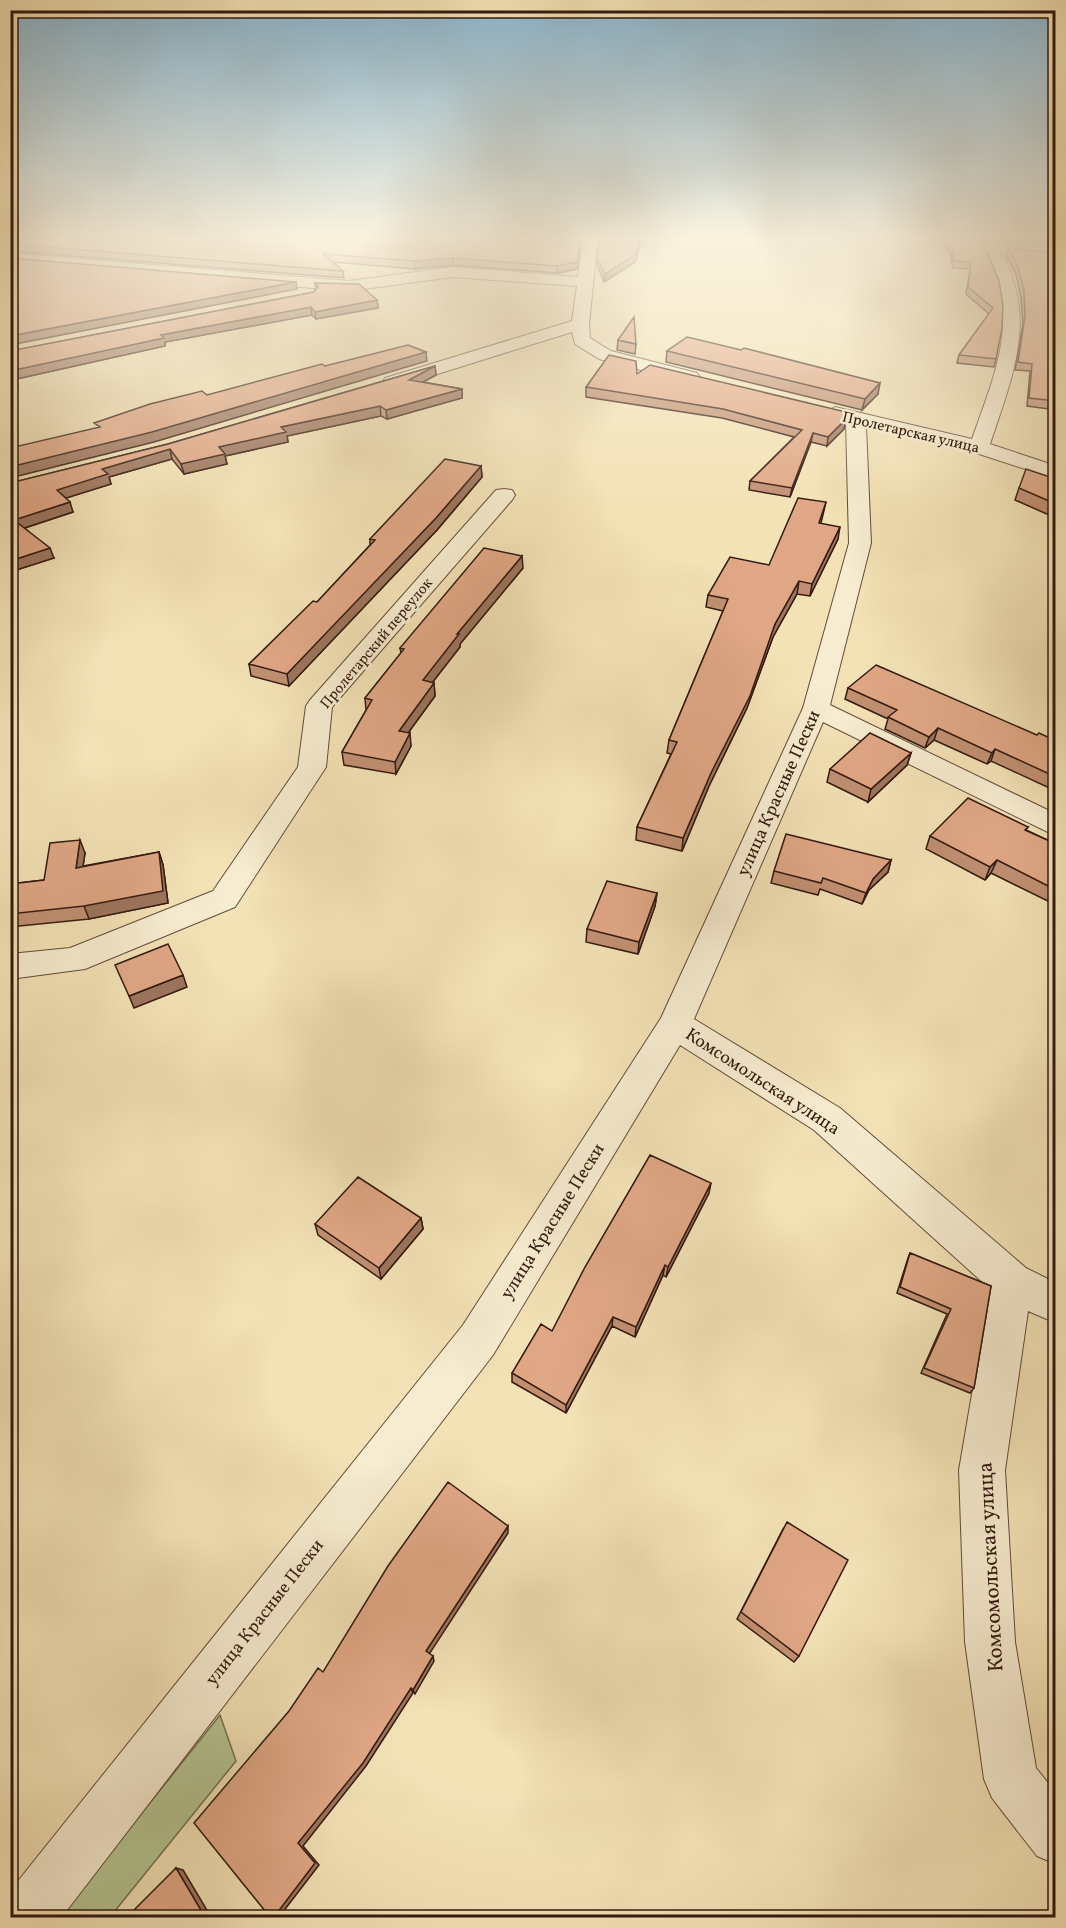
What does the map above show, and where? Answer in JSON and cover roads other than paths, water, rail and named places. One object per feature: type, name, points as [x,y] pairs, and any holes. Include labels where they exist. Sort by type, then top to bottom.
[{"type":"street","points":[[372,387],[577,325]]},
{"type":"street","points":[[580,325],[581,340],[605,355],[707,381]]},
{"type":"street","points":[[979,447],[1010,353],[1010,325]]},
{"type":"street","name":"Пролетарская улица","points":[[821,410],[979,447],[1056,473]]},
{"type":"street","name":"улица Красные Пески","points":[[25,1917],[478,1340],[675,1024],[816,708],[860,543],[856,418]]},
{"type":"street","name":"Пролетарский переулок","points":[[10,967],[73,960],[224,899],[312,767],[319,706],[504,495]]},
{"type":"street","points":[[816,708],[1056,826]]},
{"type":"street","name":"Комсомольская улица","points":[[675,1024],[827,1119],[1012,1282],[1056,1304]]},
{"type":"street","name":"Комсомольская улица","points":[[1012,1282],[982,1470],[990,1642],[1011,1779],[1056,1837]]}]
